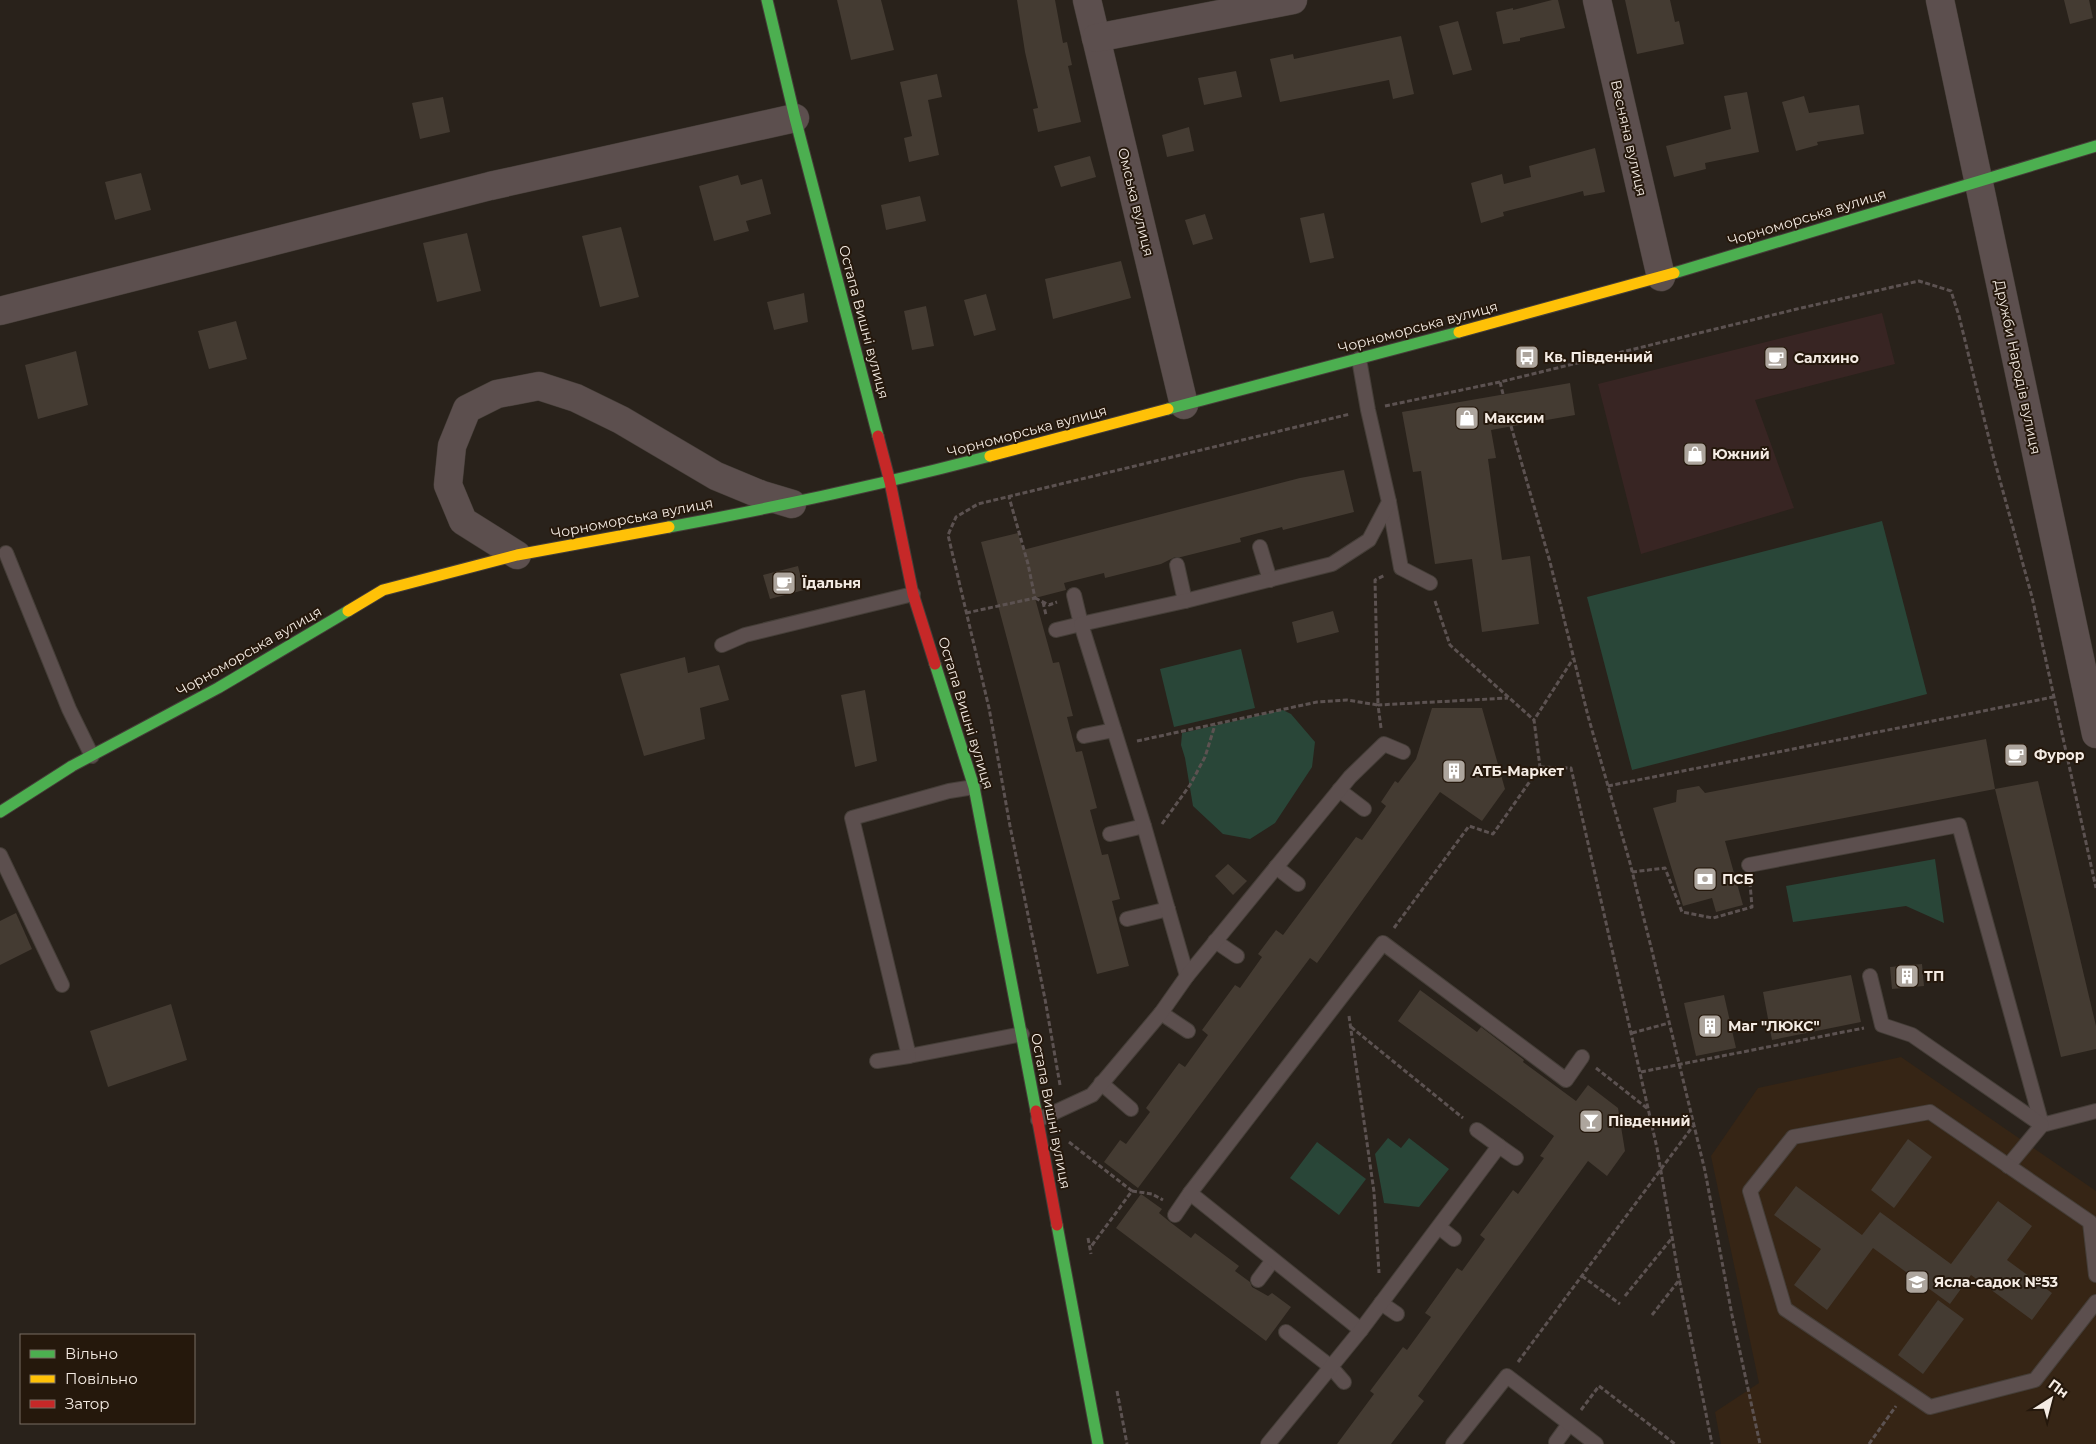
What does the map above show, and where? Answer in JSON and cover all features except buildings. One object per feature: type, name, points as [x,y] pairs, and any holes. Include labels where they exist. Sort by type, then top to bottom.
[{"type":"street","name":"Остапа Вишні вулиця","points":[[767,0],[795,118],[890,482],[913,594],[974,787],[1098,1444]]},
{"type":"street","name":"Омська вулиця","points":[[1087,0],[1184,404]]},
{"type":"street","points":[[1096,38],[1293,0]]},
{"type":"street","name":"Весняна вулиця","points":[[1597,0],[1661,277]]},
{"type":"street","name":"Дружби Народів вулиця","points":[[1940,0],[2096,734]]},
{"type":"street","points":[[0,311],[490,186],[795,118]]},
{"type":"street","name":"Чорноморська вулиця","points":[[0,812],[92,756],[218,688],[382,590],[517,555],[792,504],[890,482],[1359,359],[1661,277],[2096,146]]},
{"type":"street","points":[[517,555],[463,521],[448,485],[452,446],[467,409],[497,394],[539,386],[576,398],[621,420],[716,476],[762,495],[792,504]]},
{"type":"lane","points":[[1359,359],[1402,568],[1430,583]]},
{"type":"lane","points":[[1056,630],[1185,601],[1332,564],[1369,540],[1389,502]]},
{"type":"lane","points":[[1260,547],[1270,580]]},
{"type":"lane","points":[[6,553],[69,709],[92,756]]},
{"type":"lane","points":[[1177,565],[1185,601]]},
{"type":"lane","points":[[722,645],[745,636],[913,594]]},
{"type":"lane","points":[[1074,595],[1081,624],[1144,826],[1187,976]]},
{"type":"lane","points":[[1084,736],[1114,730]]},
{"type":"lane","points":[[1038,1120],[1092,1095],[1161,1013],[1187,976],[1339,790],[1384,744],[1403,752]]},
{"type":"lane","points":[[909,1056],[852,818],[949,790],[974,787]]},
{"type":"lane","points":[[1339,790],[1364,809]]},
{"type":"lane","points":[[1749,865],[1959,825],[2042,1126]]},
{"type":"lane","points":[[1110,834],[1144,826]]},
{"type":"lane","points":[[0,855],[62,985]]},
{"type":"lane","points":[[1276,867],[1298,884]]},
{"type":"lane","points":[[1127,919],[1168,909]]},
{"type":"lane","points":[[1215,941],[1237,956]]},
{"type":"lane","points":[[1176,1212],[1383,943],[1566,1080],[1582,1057]]},
{"type":"lane","points":[[1870,976],[1882,1025],[1912,1035],[2042,1126]]},
{"type":"lane","points":[[1161,1013],[1188,1031]]},
{"type":"lane","points":[[878,1061],[1022,1034]]},
{"type":"lane","points":[[1102,1083],[1131,1109]]},
{"type":"lane","points":[[2008,1166],[2042,1126],[2096,1111]]},
{"type":"lane","points":[[2096,1275],[2090,1222],[1930,1112],[1793,1137],[1750,1191],[1785,1309],[1930,1407],[2035,1380],[2096,1302]]},
{"type":"lane","points":[[1476,1130],[1516,1158]]},
{"type":"lane","points":[[1268,1444],[1361,1330],[1499,1146]]},
{"type":"lane","points":[[1190,1193],[1361,1330]]},
{"type":"lane","points":[[1439,1226],[1454,1239]]},
{"type":"lane","points":[[1258,1280],[1273,1260]]},
{"type":"lane","points":[[1381,1303],[1397,1314]]},
{"type":"lane","points":[[1286,1332],[1331,1367],[1344,1382]]},
{"type":"lane","points":[[1453,1444],[1507,1376],[1596,1444]]},
{"type":"lane","points":[[1556,1442],[1570,1424]]},
{"type":"path","points":[[1070,1148],[1045,999],[1010,826],[989,708],[948,535],[956,518],[978,504],[1368,410],[1500,382],[1919,281],[1951,291],[2032,597],[2096,888]]},
{"type":"path","points":[[1500,382],[1503,394]]},
{"type":"path","points":[[1511,426],[1550,562],[1632,872],[1669,1023],[1705,1171],[1732,1315],[1760,1444]]},
{"type":"path","points":[[966,614],[1035,598],[1028,564],[1009,497]]},
{"type":"path","points":[[1378,705],[1375,580],[1402,568]]},
{"type":"path","points":[[1430,583],[1450,645],[1534,720]]},
{"type":"path","points":[[1383,943],[1469,826],[1493,834],[1540,767],[1534,720],[1574,658]]},
{"type":"path","points":[[1608,786],[2053,697]]},
{"type":"path","points":[[1119,744],[1317,702],[1347,700],[1378,705],[1509,698]]},
{"type":"path","points":[[1149,843],[1190,785],[1205,757],[1215,725]]},
{"type":"path","points":[[1540,767],[1571,768],[1649,1109],[1712,1444]]},
{"type":"path","points":[[1632,872],[1665,868],[1682,912],[1713,918],[1752,907],[1749,865]]},
{"type":"path","points":[[1346,991],[1374,1192],[1381,1303]]},
{"type":"path","points":[[1632,1033],[1669,1023]]},
{"type":"path","points":[[1641,1072],[1853,1029],[1882,1025]]},
{"type":"path","points":[[1351,1027],[1476,1130]]},
{"type":"path","points":[[1582,1057],[1649,1109]]},
{"type":"path","points":[[1507,1376],[1694,1126]]},
{"type":"path","points":[[1069,1142],[1132,1190],[1152,1194],[1176,1212]]},
{"type":"path","points":[[1090,1248],[1132,1190]]},
{"type":"path","points":[[1087,1230],[1091,1255]]},
{"type":"path","points":[[1625,1296],[1672,1238]]},
{"type":"path","points":[[1582,1276],[1620,1304]]},
{"type":"path","points":[[1652,1315],[1680,1279]]},
{"type":"path","points":[[1570,1424],[1599,1386],[1675,1444]]},
{"type":"path","points":[[1116,1387],[1127,1444]]},
{"type":"path","points":[[1869,1444],[1906,1391]]},
{"type":"shaded area","name":"Южний","points":[[1882,313],[1895,364],[1755,400],[1794,508],[1641,554],[1598,384]]},
{"type":"shaded area","name":"Ясла-садок №53","points":[[1901,1057],[2096,1191],[2096,1444],[1721,1444],[1715,1412],[1759,1383],[1711,1156],[1758,1088]]},
{"type":"green space","points":[[1882,521],[1927,694],[1632,770],[1587,597]]},
{"type":"green space","points":[[1241,649],[1255,708],[1174,727],[1160,669]]},
{"type":"green space","points":[[1283,710],[1291,714],[1315,742],[1312,767],[1275,823],[1250,839],[1223,834],[1193,806],[1181,745],[1182,733]]},
{"type":"green space","points":[[1935,859],[1944,923],[1906,906],[1793,922],[1786,886]]},
{"type":"green space","points":[[1388,1138],[1401,1148],[1409,1138],[1449,1169],[1419,1207],[1384,1203],[1375,1154]]},
{"type":"green space","points":[[1317,1142],[1366,1179],[1339,1215],[1290,1178]]},
{"type":"traffic: fast","points":[[767,0],[795,118],[878,436]]},
{"type":"traffic: fast","points":[[1674,273],[2096,146]]},
{"type":"traffic: fast","points":[[1168,409],[1459,332]]},
{"type":"traffic: fast","points":[[669,527],[830,494],[990,456]]},
{"type":"traffic: fast","points":[[0,812],[72,766],[218,688],[348,611]]},
{"type":"traffic: fast","points":[[935,664],[974,787],[1036,1111]]},
{"type":"traffic: fast","points":[[1057,1225],[1098,1444]]},
{"type":"traffic: slow","points":[[1459,332],[1674,273]]},
{"type":"traffic: slow","points":[[990,456],[1168,409]]},
{"type":"traffic: slow","points":[[348,611],[383,590],[517,555],[669,527]]},
{"type":"traffic: jam","points":[[878,436],[890,482],[913,594],[935,664]]},
{"type":"traffic: jam","points":[[1036,1111],[1057,1225]]},
{"type":"place","name":"Кв. Південний","points":[[1527,357]]},
{"type":"place","name":"Салхино","points":[[1776,358]]},
{"type":"place","name":"Максим","points":[[1467,418]]},
{"type":"place","name":"Южний","points":[[1695,454]]},
{"type":"place","name":"Їдальня","points":[[784,583]]},
{"type":"place","name":"Фурор","points":[[2016,755]]},
{"type":"place","name":"АТБ-Маркет","points":[[1454,771]]},
{"type":"place","name":"ПСБ","points":[[1705,879]]},
{"type":"place","name":"ТП","points":[[1907,976]]},
{"type":"place","name":"Маг \"ЛЮКС\"","points":[[1710,1026]]},
{"type":"place","name":"Південний","points":[[1591,1121]]},
{"type":"place","name":"Ясла-садок №53","points":[[1917,1282]]}]
